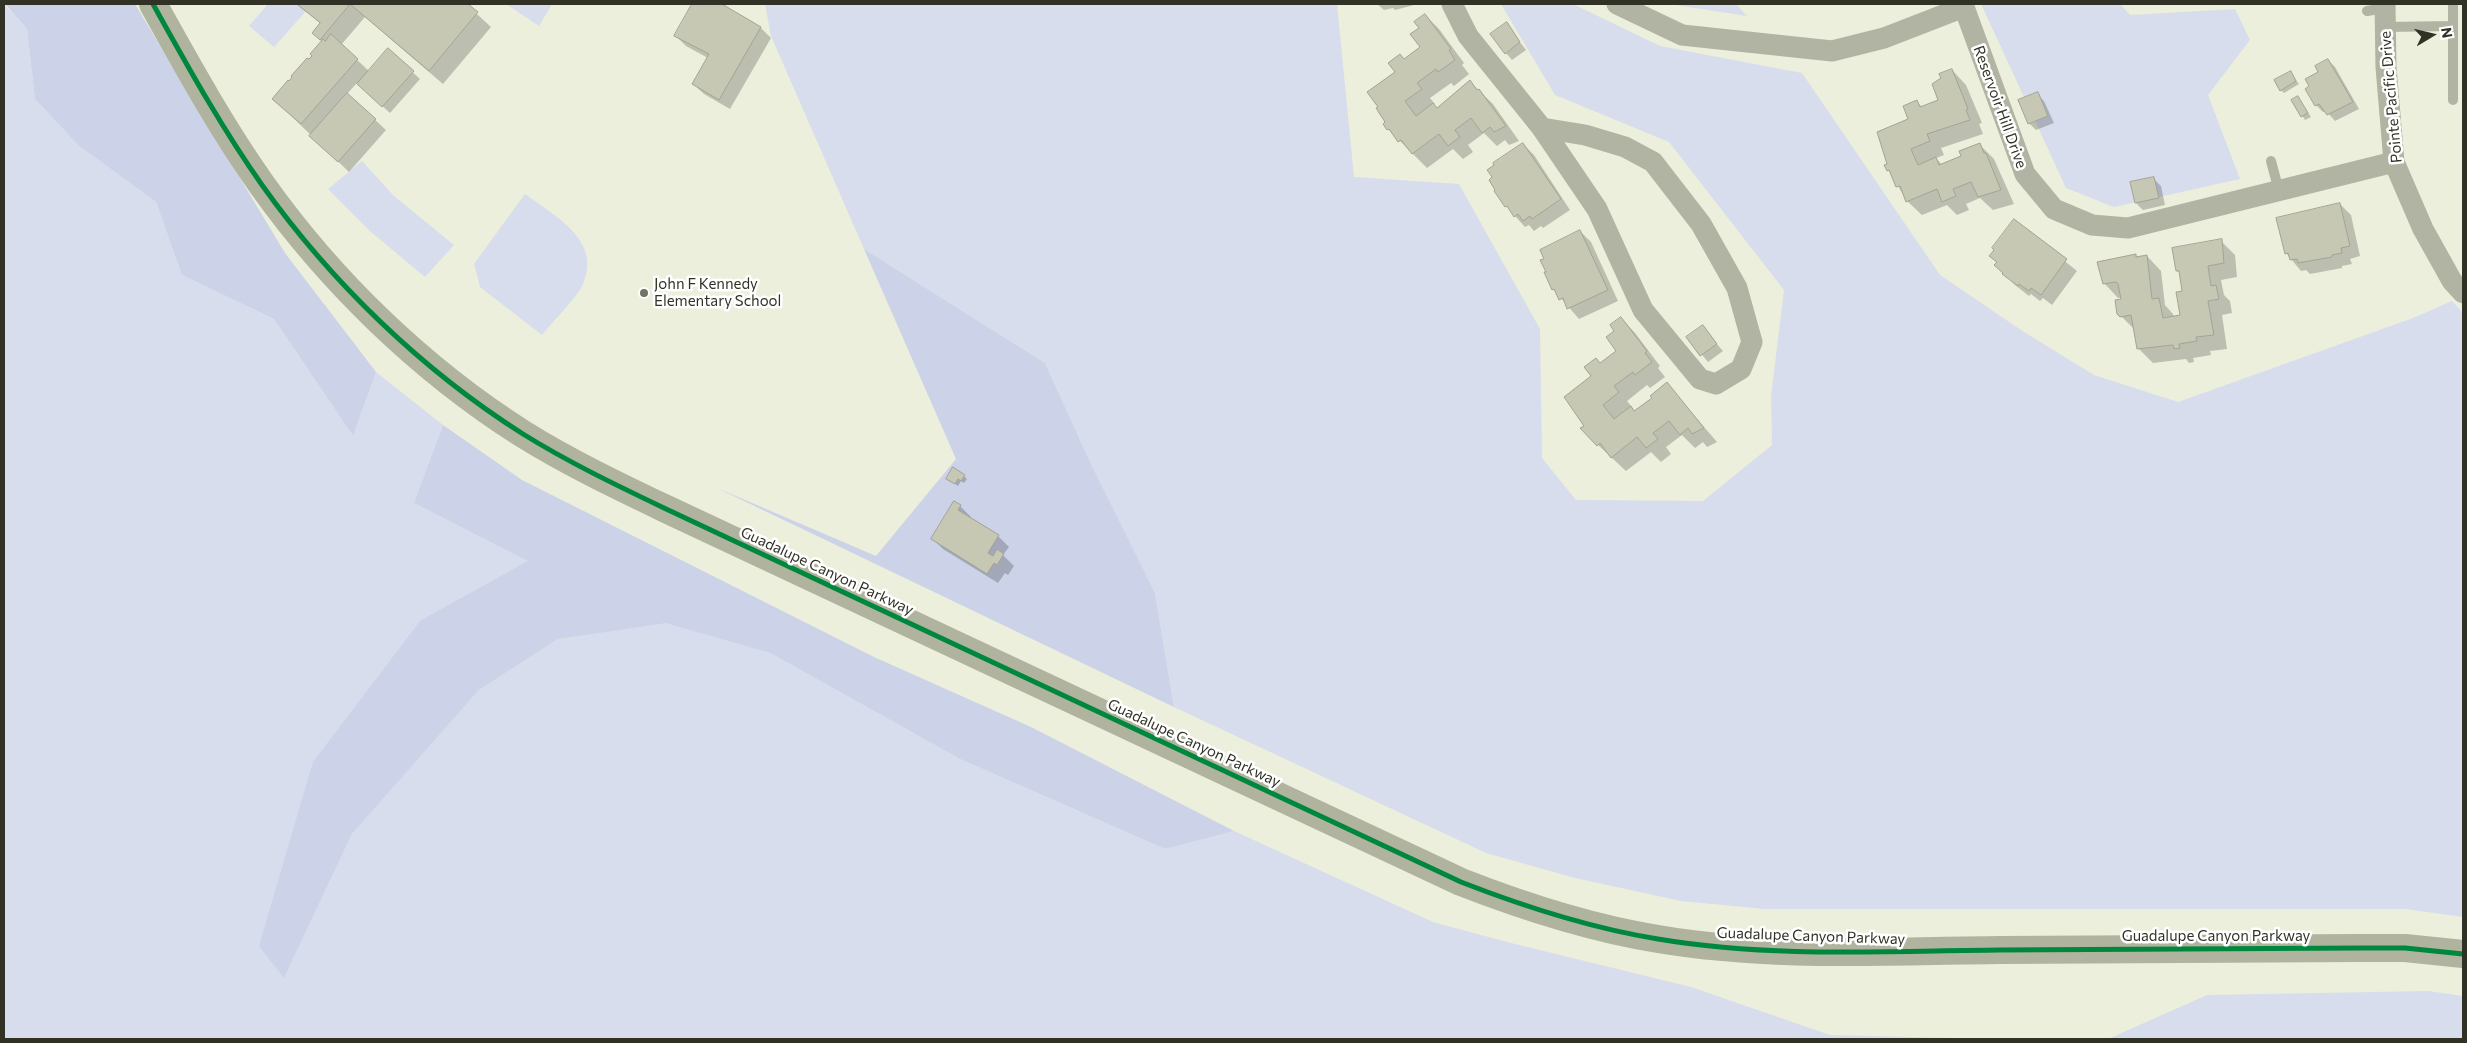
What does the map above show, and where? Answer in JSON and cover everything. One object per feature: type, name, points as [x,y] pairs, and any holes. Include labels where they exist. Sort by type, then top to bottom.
[{"type":"main road","name":"Guadalupe Canyon Parkway","points":[[152,4],[237,149],[300,234],[335,274],[394,334],[452,383],[506,422],[564,457],[664,508],[1461,882],[1546,913],[1612,930],[1679,942],[1747,949],[1884,951],[2406,948],[2463,954]]},
{"type":"street","points":[[1452,4],[1468,36],[1542,128],[1598,209],[1643,310],[1700,379],[1716,384],[1741,369],[1752,342],[1738,288],[1701,224],[1653,162],[1625,147],[1586,135],[1542,128]]},
{"type":"street","name":"Reservoir Hill Drive","points":[[1617,4],[1682,35],[1832,51],[1884,38],[1963,6],[2025,174],[2054,209],[2092,224],[2128,228],[2394,162]]},
{"type":"street","name":"Pointe Pacific Drive","points":[[2380,12],[2394,162],[2423,229],[2452,280],[2463,293]]},
{"type":"lane","points":[[2453,4],[2453,100]]},
{"type":"lane","points":[[2380,12],[2452,26]]},
{"type":"lane","points":[[2271,161],[2279,191]]},
{"type":"shaded area","points":[[4,4],[27,29],[35,99],[78,145],[156,202],[182,275],[274,319],[353,436],[376,372],[443,425],[414,503],[529,561],[421,620],[284,978],[352,834],[479,690],[558,639],[666,622],[770,653],[960,759],[1165,849],[1234,831],[1433,922],[1691,987],[1830,1035],[1994,1039],[4,1039]]},
{"type":"shaded area","points":[[5,4],[135,4],[285,253],[376,372],[353,436],[274,319],[182,275],[156,202],[78,145],[35,99],[27,29]]},
{"type":"shaded area","points":[[268,4],[297,4],[306,11],[274,47],[249,26]]},
{"type":"shaded area","points":[[506,4],[552,4],[539,26]]},
{"type":"shaded area","points":[[765,4],[1337,4],[1354,177],[1459,184],[1540,329],[1542,458],[1576,500],[1703,501],[1772,445],[1771,396],[1784,290],[1669,142],[1555,95],[1501,4],[1573,4],[1660,46],[1802,73],[1940,275],[2024,332],[2094,375],[2178,402],[2413,318],[2452,301],[2463,313],[2463,917],[2405,909],[1764,909],[1681,901],[1575,878],[1486,853],[1174,707],[1155,593],[1092,466],[1045,363],[864,249],[771,36]]},
{"type":"shaded area","points":[[1669,4],[1736,4],[1747,16]]},
{"type":"shaded area","points":[[1981,4],[2120,4],[2130,15],[2235,9],[2250,40],[2208,95],[2240,179],[2114,207],[2066,188]]},
{"type":"shaded area","points":[[362,161],[394,196],[454,245],[425,277],[371,232],[328,189]]},
{"type":"shaded area","points":[[525,194],[562,221],[581,242],[586,254],[587,268],[580,290],[542,335],[480,287],[474,264]]},
{"type":"shaded area","points":[[864,249],[1045,363],[1092,466],[1155,593],[1174,707],[717,488],[876,556],[956,459]]},
{"type":"shaded area","points":[[443,425],[522,480],[874,657],[1031,727],[1234,831],[1165,849],[960,759],[770,653],[666,623],[558,639],[479,690],[352,834],[284,978],[259,946],[313,762],[421,620],[528,561],[414,503]]},
{"type":"shaded area","points":[[2428,991],[2463,996],[2463,1039],[2108,1039],[2207,995]]},
{"type":"building","points":[[297,4],[350,4],[320,40],[312,33],[320,23]]},
{"type":"building","points":[[350,4],[468,4],[478,12],[429,71]]},
{"type":"building","points":[[692,4],[722,4],[761,27],[719,100],[692,84],[709,54],[674,36]]},
{"type":"building","points":[[1425,14],[1451,49],[1449,50],[1455,60],[1438,72],[1436,69],[1417,83],[1422,89],[1405,101],[1416,116],[1433,103],[1437,108],[1470,80],[1477,90],[1479,89],[1506,126],[1494,132],[1490,127],[1482,133],[1471,118],[1455,130],[1460,137],[1448,146],[1439,134],[1412,154],[1401,140],[1398,142],[1389,129],[1387,130],[1383,124],[1385,122],[1376,108],[1378,107],[1367,92],[1395,72],[1388,63],[1400,54],[1404,59],[1420,47],[1410,34],[1419,28],[1414,22]]},
{"type":"building","points":[[1507,22],[1520,42],[1505,54],[1490,34]]},
{"type":"building","points":[[331,34],[358,59],[301,124],[272,99],[307,58],[309,59],[312,56],[310,54],[323,39],[325,41]]},
{"type":"building","points":[[388,48],[414,71],[382,107],[357,84]]},
{"type":"building","points":[[2328,59],[2353,102],[2327,115],[2319,104],[2315,106],[2305,89],[2309,86],[2305,79],[2318,72],[2315,66]]},
{"type":"building","points":[[1952,69],[1968,109],[1966,110],[1970,120],[1927,134],[1930,141],[1911,149],[1918,165],[1936,157],[1939,165],[1961,156],[1959,151],[1980,143],[2001,190],[1978,197],[1971,182],[1953,189],[1956,196],[1942,202],[1937,189],[1906,202],[1900,186],[1896,187],[1889,170],[1887,171],[1884,165],[1887,164],[1877,132],[1908,119],[1903,106],[1917,100],[1920,107],[1938,100],[1932,84],[1941,78],[1939,74]]},
{"type":"building","points":[[2291,71],[2296,81],[2280,91],[2274,80]]},
{"type":"building","points":[[2038,92],[2048,116],[2028,124],[2018,100]]},
{"type":"building","points":[[347,93],[376,119],[338,162],[309,136]]},
{"type":"building","points":[[2298,96],[2308,113],[2301,117],[2291,100]]},
{"type":"building","points":[[1523,143],[1561,199],[1532,219],[1530,216],[1523,221],[1518,214],[1514,217],[1507,206],[1505,207],[1494,191],[1489,180],[1492,177],[1487,170],[1494,165],[1493,163]]},
{"type":"building","points":[[2154,177],[2159,198],[2135,203],[2130,182]]},
{"type":"building","points":[[2340,203],[2350,246],[2341,248],[2342,253],[2332,255],[2332,257],[2298,263],[2297,259],[2290,260],[2288,253],[2285,254],[2276,218]]},
{"type":"building","points":[[2014,219],[2067,259],[2041,295],[2031,288],[2029,291],[2019,284],[2018,286],[2002,274],[1994,265],[1997,262],[1989,256],[1994,250],[1992,248]]},
{"type":"building","points":[[1580,230],[1608,290],[1567,309],[1563,298],[1559,300],[1554,289],[1552,290],[1540,260],[1544,259],[1540,250]]},
{"type":"building","points":[[2222,239],[2224,263],[2208,266],[2211,286],[2216,285],[2219,299],[2208,301],[2214,335],[2196,337],[2197,341],[2179,344],[2180,348],[2174,349],[2173,345],[2137,349],[2131,315],[2120,317],[2117,314],[2115,300],[2121,299],[2118,284],[2116,282],[2103,284],[2097,262],[2136,254],[2136,257],[2147,255],[2152,299],[2159,298],[2163,318],[2180,315],[2176,292],[2182,291],[2179,271],[2176,271],[2172,248]]},
{"type":"building","points":[[1621,317],[1647,351],[1645,353],[1652,362],[1635,375],[1633,372],[1614,386],[1619,392],[1603,405],[1614,419],[1631,406],[1634,411],[1652,398],[1650,396],[1667,382],[1704,428],[1692,434],[1688,428],[1680,435],[1669,421],[1653,433],[1658,439],[1646,448],[1637,437],[1611,458],[1600,443],[1597,446],[1580,428],[1584,426],[1564,397],[1591,376],[1584,367],[1596,358],[1600,363],[1616,351],[1606,337],[1614,331],[1610,325]]},
{"type":"building","points":[[1703,325],[1717,344],[1700,356],[1686,337]]},
{"type":"building","points":[[953,467],[965,475],[961,481],[958,479],[955,484],[946,479]]},
{"type":"building","points":[[954,501],[961,505],[958,510],[999,535],[988,553],[993,556],[997,549],[1004,554],[997,565],[994,563],[987,574],[931,539]]},
{"type":"cycle path","points":[[153,4],[232,141],[262,185],[318,256],[348,290],[414,353],[449,382],[523,434],[575,464],[664,508],[1461,882],[1534,908],[1608,929],[1658,939],[1743,949],[1871,952],[2405,948],[2463,954]]},
{"type":"place","name":"John F Kennedy Elementary School","points":[[644,293]]}]
